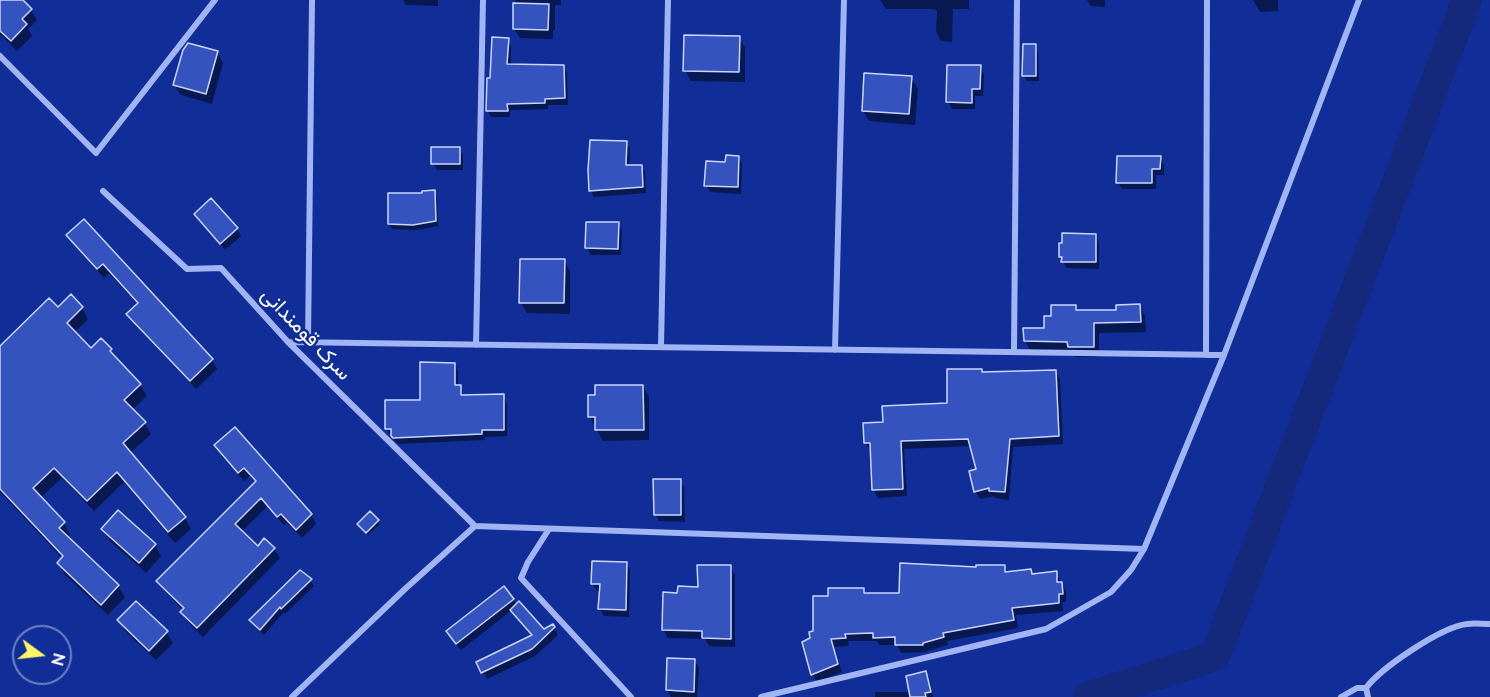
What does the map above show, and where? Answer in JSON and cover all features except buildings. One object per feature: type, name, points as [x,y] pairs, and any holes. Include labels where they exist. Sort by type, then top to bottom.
[{"type":"street","points":[[0,56],[96,153],[214,0]]},
{"type":"street","points":[[308,341],[312,0]]},
{"type":"street","points":[[476,345],[483,0]]},
{"type":"street","points":[[661,347],[668,0]]},
{"type":"street","points":[[835,350],[844,0]]},
{"type":"street","points":[[1014,352],[1017,0]]},
{"type":"street","points":[[1206,355],[1207,0]]},
{"type":"street","points":[[761,697],[1046,629],[1110,592],[1131,570],[1144,549],[1224,355],[1359,0]]},
{"type":"street","name":"سرک قومندانی","points":[[103,191],[187,269],[220,268],[288,342],[475,526]]},
{"type":"street","points":[[288,342],[1224,355]]},
{"type":"street","points":[[292,697],[405,588],[475,526],[1144,549]]},
{"type":"street","points":[[549,529],[528,561],[521,578],[631,697]]},
{"type":"street","points":[[1368,697],[1366,688],[1375,675],[1434,637],[1465,624],[1490,624]]},
{"type":"street","points":[[1341,697],[1357,688],[1366,688]]},
{"type":"waterway","points":[[1088,697],[1215,656],[1467,0]]}]
